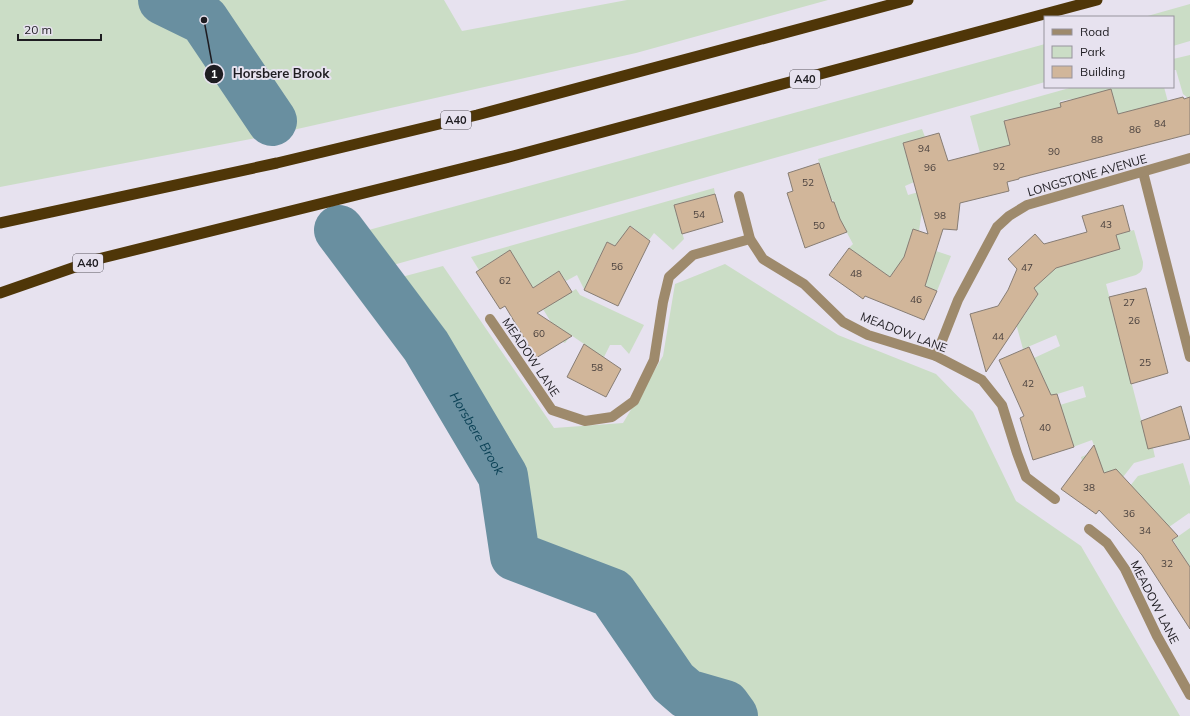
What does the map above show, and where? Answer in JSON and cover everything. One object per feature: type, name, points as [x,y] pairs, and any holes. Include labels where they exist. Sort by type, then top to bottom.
[{"type":"highway","name":"A40","points":[[0,223],[262,166],[469,117],[908,0]]},
{"type":"highway","name":"A40","points":[[0,294],[98,259],[513,156],[1097,0]]},
{"type":"street","name":"LONGSTONE AVENUE","points":[[936,356],[958,300],[998,227],[1009,216],[1027,205],[1190,158]]},
{"type":"street","points":[[1143,172],[1190,357]]},
{"type":"street","name":"MEADOW LANE","points":[[739,196],[750,239],[763,259],[804,284],[843,322],[868,335],[936,356],[982,380],[1002,405],[1026,477],[1055,499]]},
{"type":"street","name":"MEADOW LANE","points":[[490,319],[552,410],[585,421],[612,417],[634,401],[654,360],[663,302],[670,277],[693,255],[750,239]]},
{"type":"street","name":"MEADOW LANE","points":[[1089,529],[1107,543],[1125,569],[1157,636],[1187,681],[1190,694]]},
{"type":"green space","points":[[0,0],[444,0],[462,31],[627,0],[828,0],[636,53],[266,136],[0,187]]},
{"type":"green space","points":[[1190,4],[1190,41],[1174,46],[1174,16],[1148,16]]},
{"type":"green space","points":[[1044,44],[1044,82],[386,267],[365,231]]},
{"type":"green space","points":[[1190,55],[1190,97],[1188,98],[1183,94],[1176,70],[1174,70],[1174,59]]},
{"type":"green space","points":[[1069,88],[1164,88],[1168,102],[1118,114],[1111,90],[1079,125],[1072,99],[1060,101],[1067,130],[1026,116],[1004,120],[1010,145],[980,153],[970,116]]},
{"type":"green space","points":[[922,129],[925,137],[903,144],[914,182],[905,186],[908,195],[933,188],[923,204],[919,231],[913,230],[909,242],[951,256],[937,291],[907,278],[895,270],[890,277],[849,248],[853,244],[844,230],[833,200],[831,200],[818,159]]},
{"type":"green space","points":[[714,188],[715,194],[674,205],[684,239],[673,250],[654,233],[649,240],[631,226],[616,246],[607,242],[592,272],[600,297],[585,291],[577,275],[566,281],[559,271],[533,288],[510,250],[479,270],[471,257]]},
{"type":"green space","points":[[1134,230],[1143,262],[1142,270],[1136,275],[1106,284],[1144,431],[1153,448],[1155,457],[1134,463],[1116,486],[1082,461],[1081,457],[1096,451],[1092,440],[1062,451],[1058,440],[1060,405],[1086,397],[1083,386],[1051,396],[1034,358],[1060,346],[1056,335],[1023,349],[1015,320],[1003,304],[1024,316],[1038,294],[1034,288],[1061,263],[1116,235]]},
{"type":"green space","points":[[725,264],[838,335],[936,374],[973,412],[1016,501],[1081,546],[1180,716],[732,716],[725,705],[687,694],[673,682],[612,593],[515,556],[503,476],[379,283],[443,266],[554,428],[623,423],[663,356],[675,284]]},
{"type":"green space","points":[[576,289],[580,295],[644,325],[629,354],[621,345],[610,345],[604,357],[583,346],[584,344],[571,335],[565,343],[563,342],[543,309]]},
{"type":"green space","points":[[1183,463],[1190,486],[1190,514],[1189,513],[1169,527],[1130,486],[1138,476]]},
{"type":"green space","points":[[1190,528],[1190,567],[1173,540]]},
{"type":"building","points":[[1111,89],[1118,114],[1183,97],[1184,99],[1190,97],[1190,134],[1019,178],[1007,182],[1009,191],[960,203],[957,230],[943,229],[925,286],[937,291],[924,320],[865,296],[863,299],[829,275],[849,248],[890,277],[904,257],[913,229],[928,234],[903,143],[939,133],[948,161],[1010,145],[1004,121],[1061,107],[1060,103]]},
{"type":"building","points":[[819,163],[832,202],[834,202],[840,219],[847,232],[805,248],[787,193],[793,191],[788,173]]},
{"type":"building","points":[[715,194],[723,222],[682,234],[674,205]]},
{"type":"building","points":[[1123,205],[1130,231],[1116,235],[1120,249],[1056,268],[1034,288],[1038,294],[986,372],[970,314],[998,306],[1008,290],[1017,269],[1008,259],[1035,234],[1044,244],[1087,232],[1082,216]]},
{"type":"building","points":[[630,226],[650,241],[618,306],[584,290],[607,242],[615,246]]},
{"type":"building","points":[[510,250],[533,288],[559,271],[572,292],[537,313],[572,336],[536,358],[505,306],[500,309],[476,272]]},
{"type":"building","points":[[1146,288],[1168,373],[1131,384],[1109,297]]},
{"type":"building","points":[[584,344],[621,369],[606,397],[567,377]]},
{"type":"building","points":[[1029,347],[1051,395],[1057,394],[1074,447],[1033,460],[1020,418],[1024,416],[999,360]]},
{"type":"building","points":[[1181,406],[1190,439],[1148,449],[1141,421]]},
{"type":"building","points":[[1094,445],[1104,473],[1116,469],[1178,536],[1172,540],[1190,567],[1190,629],[1142,555],[1099,510],[1096,514],[1061,489]]},
{"type":"waterway","name":"Horsbere Brook","points":[[163,0],[204,20],[272,121]]},
{"type":"waterway","name":"Horsbere Brook","points":[[339,230],[426,346],[503,476],[515,556],[612,593],[673,682],[687,694],[725,705],[733,716]]},
{"type":"place","name":"Horsbere Brook","points":[[204,20]]}]
